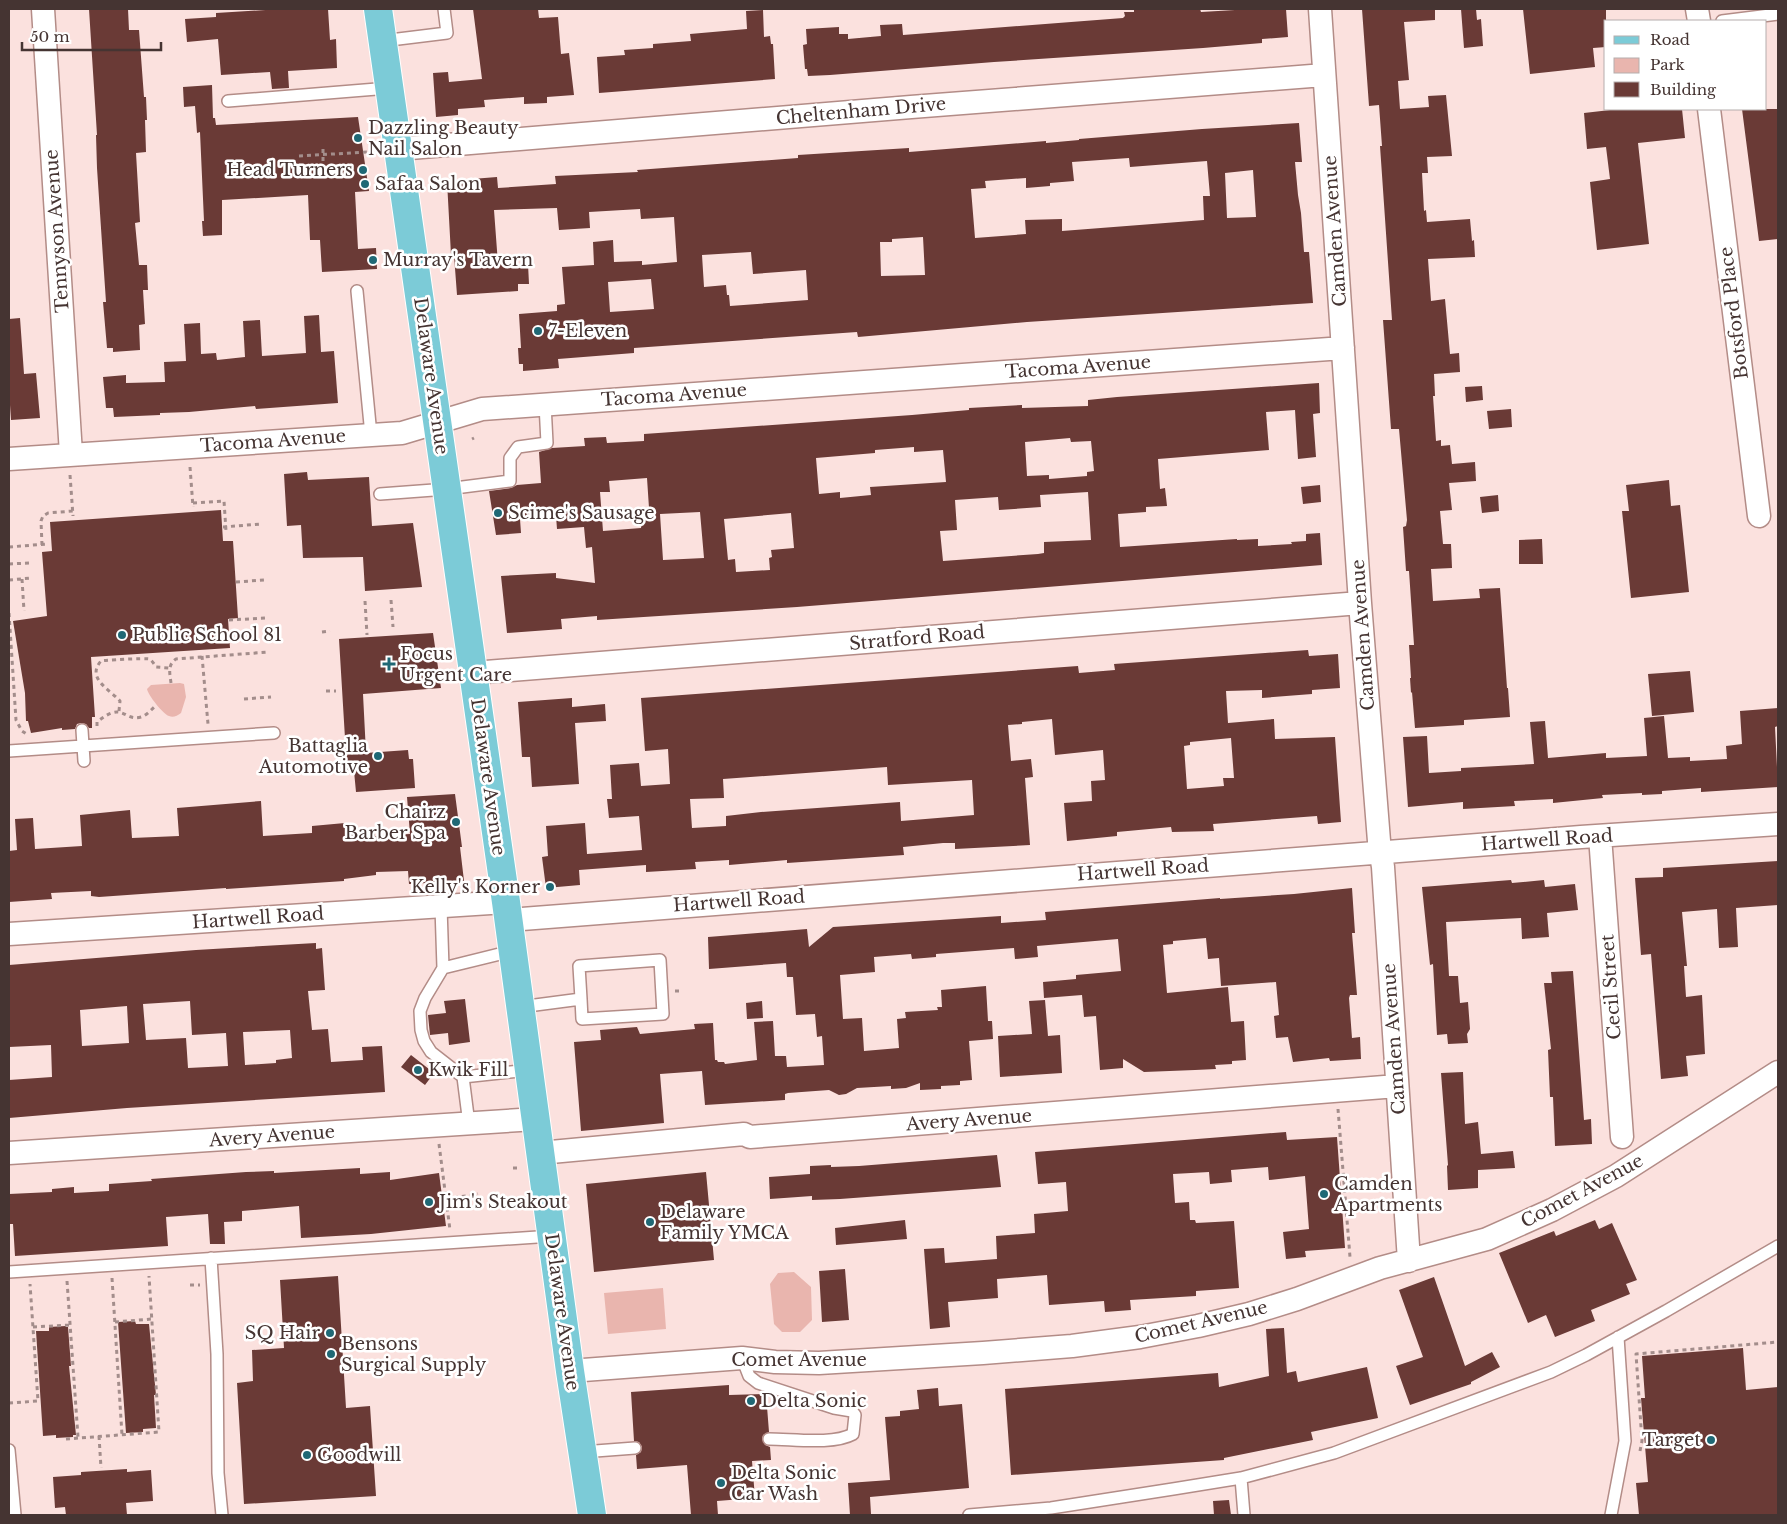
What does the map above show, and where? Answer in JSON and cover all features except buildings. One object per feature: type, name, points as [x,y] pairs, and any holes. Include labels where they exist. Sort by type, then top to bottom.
[{"type":"main road","name":"Delaware Avenue","points":[[378,9],[507,911],[570,1371],[592,1515]]},
{"type":"street","name":"Tennyson Avenue","points":[[43,9],[70,463]]},
{"type":"street","name":"Camden Avenue","points":[[1320,9],[1360,603],[1381,853],[1409,1261]]},
{"type":"street","name":"Cheltenham Drive","points":[[398,149],[1324,75]]},
{"type":"street","name":"Botsford Place","points":[[1710,110],[1759,516]]},
{"type":"street","name":"Tacoma Avenue","points":[[9,459],[70,463],[402,433],[482,409],[1343,348]]},
{"type":"street","name":"Stratford Road","points":[[473,674],[1360,603]]},
{"type":"street","name":"Hartwell Road","points":[[9,934],[441,907],[507,911],[690,904],[1778,824]]},
{"type":"street","name":"Cecil Street","points":[[1600,836],[1622,1138]]},
{"type":"street","name":"Comet Avenue","points":[[570,1371],[742,1358],[775,1362],[828,1362],[1072,1346],[1140,1337],[1249,1314],[1297,1299],[1380,1268],[1487,1239],[1552,1210],[1616,1176],[1778,1072]]},
{"type":"street","name":"Avery Avenue","points":[[540,1153],[744,1134],[750,1137],[1397,1086]]},
{"type":"street","name":"Avery Avenue","points":[[9,1153],[536,1119]]},
{"type":"lane","points":[[382,41],[447,33],[444,9]]},
{"type":"lane","points":[[1730,20],[1778,14]]},
{"type":"lane","points":[[228,101],[389,88]]},
{"type":"lane","points":[[357,291],[371,435]]},
{"type":"lane","points":[[380,494],[447,489],[510,481],[510,458],[518,446],[547,443],[545,404]]},
{"type":"lane","points":[[82,730],[84,761]]},
{"type":"lane","points":[[9,751],[274,733]]},
{"type":"lane","points":[[441,907],[443,968],[420,1011],[421,1030],[424,1041],[431,1052],[463,1077],[529,1070]]},
{"type":"lane","points":[[443,968],[512,951]]},
{"type":"lane","points":[[660,960],[663,1014],[582,1019],[581,999],[579,966],[660,960]]},
{"type":"lane","points":[[520,1008],[581,999]]},
{"type":"lane","points":[[463,1077],[469,1124]]},
{"type":"lane","points":[[9,1272],[552,1236]]},
{"type":"lane","points":[[969,1515],[1060,1506],[1241,1478],[1334,1453],[1569,1364],[1778,1246]]},
{"type":"lane","points":[[211,1258],[217,1354],[218,1472],[222,1515]]},
{"type":"lane","points":[[1610,1515],[1626,1441],[1618,1337]]},
{"type":"lane","points":[[742,1358],[749,1376],[758,1383],[834,1408],[852,1411],[855,1415],[853,1434],[846,1438],[829,1440],[769,1439]]},
{"type":"lane","points":[[582,1452],[635,1448]]},
{"type":"lane","points":[[9,1450],[15,1515]]},
{"type":"lane","points":[[1241,1478],[1244,1515]]},
{"type":"path","points":[[323,149],[324,161]]},
{"type":"path","points":[[299,156],[366,152]]},
{"type":"path","points":[[42,545],[41,521],[43,516],[48,513],[73,514],[70,463]]},
{"type":"path","points":[[192,492],[193,505],[224,501],[225,528],[261,524]]},
{"type":"path","points":[[9,547],[47,544]]},
{"type":"path","points":[[9,564],[30,563]]},
{"type":"path","points":[[9,580],[31,578]]},
{"type":"path","points":[[22,579],[24,611]]},
{"type":"path","points":[[236,582],[264,580]]},
{"type":"path","points":[[391,600],[393,627]]},
{"type":"path","points":[[365,601],[367,635]]},
{"type":"path","points":[[9,613],[16,720],[22,731]]},
{"type":"path","points":[[229,620],[267,618]]},
{"type":"path","points":[[322,632],[330,631]]},
{"type":"path","points":[[170,683],[170,668],[173,660],[176,659],[269,652]]},
{"type":"path","points":[[202,656],[208,727]]},
{"type":"path","points":[[119,711],[120,701],[105,688],[96,676],[96,669],[101,661],[147,658],[151,659],[156,667],[170,668]]},
{"type":"path","points":[[326,691],[336,691]]},
{"type":"path","points":[[244,699],[272,697]]},
{"type":"path","points":[[97,722],[108,714],[119,711],[134,717],[140,717],[147,714],[157,704]]},
{"type":"path","points":[[1338,1107],[1350,1257]]},
{"type":"path","points":[[438,1137],[450,1229]]},
{"type":"path","points":[[513,1168],[518,1168]]},
{"type":"path","points":[[446,1199],[478,1194]]},
{"type":"path","points":[[66,1439],[159,1432],[149,1287]]},
{"type":"path","points":[[113,1289],[122,1434]]},
{"type":"path","points":[[68,1292],[78,1437]]},
{"type":"path","points":[[9,1403],[38,1401],[31,1294]]},
{"type":"path","points":[[115,1322],[152,1319]]},
{"type":"path","points":[[33,1327],[70,1325]]},
{"type":"path","points":[[1638,1459],[1642,1441],[1636,1354],[1778,1342]]},
{"type":"path","points":[[99,1436],[101,1468]]},
{"type":"green space","points":[[184,684],[186,697],[181,713],[170,717],[160,708],[147,689],[151,685]]},
{"type":"green space","points":[[794,1272],[811,1287],[812,1320],[800,1332],[782,1332],[774,1324],[770,1284],[778,1273]]},
{"type":"green space","points":[[663,1288],[666,1329],[608,1334],[604,1293]]},
{"type":"place","name":"Dazzling Beauty Nail Salon","points":[[358,138]]},
{"type":"place","name":"Head Turners","points":[[363,170]]},
{"type":"place","name":"Safaa Salon","points":[[365,184]]},
{"type":"place","name":"Murray's Tavern","points":[[373,260]]},
{"type":"place","name":"7-Eleven","points":[[538,331]]},
{"type":"place","name":"Scime's Sausage","points":[[498,513]]},
{"type":"place","name":"Public School 81","points":[[122,635]]},
{"type":"place","name":"Focus Urgent Care","points":[[389,664]]},
{"type":"place","name":"Battaglia Automotive","points":[[378,756]]},
{"type":"place","name":"Chairz Barber Spa","points":[[456,822]]},
{"type":"place","name":"Kelly's Korner","points":[[550,887]]},
{"type":"place","name":"Kwik Fill","points":[[418,1070]]},
{"type":"place","name":"Camden Apartments","points":[[1324,1194]]},
{"type":"place","name":"Jim's Steakout","points":[[429,1202]]},
{"type":"place","name":"Delaware Family YMCA","points":[[650,1222]]},
{"type":"place","name":"SQ Hair","points":[[330,1333]]},
{"type":"place","name":"Bensons Surgical Supply","points":[[331,1354]]},
{"type":"place","name":"Delta Sonic","points":[[751,1401]]},
{"type":"place","name":"Target","points":[[1711,1440]]},
{"type":"place","name":"Goodwill","points":[[307,1455]]},
{"type":"place","name":"Delta Sonic Car Wash","points":[[721,1483]]}]
